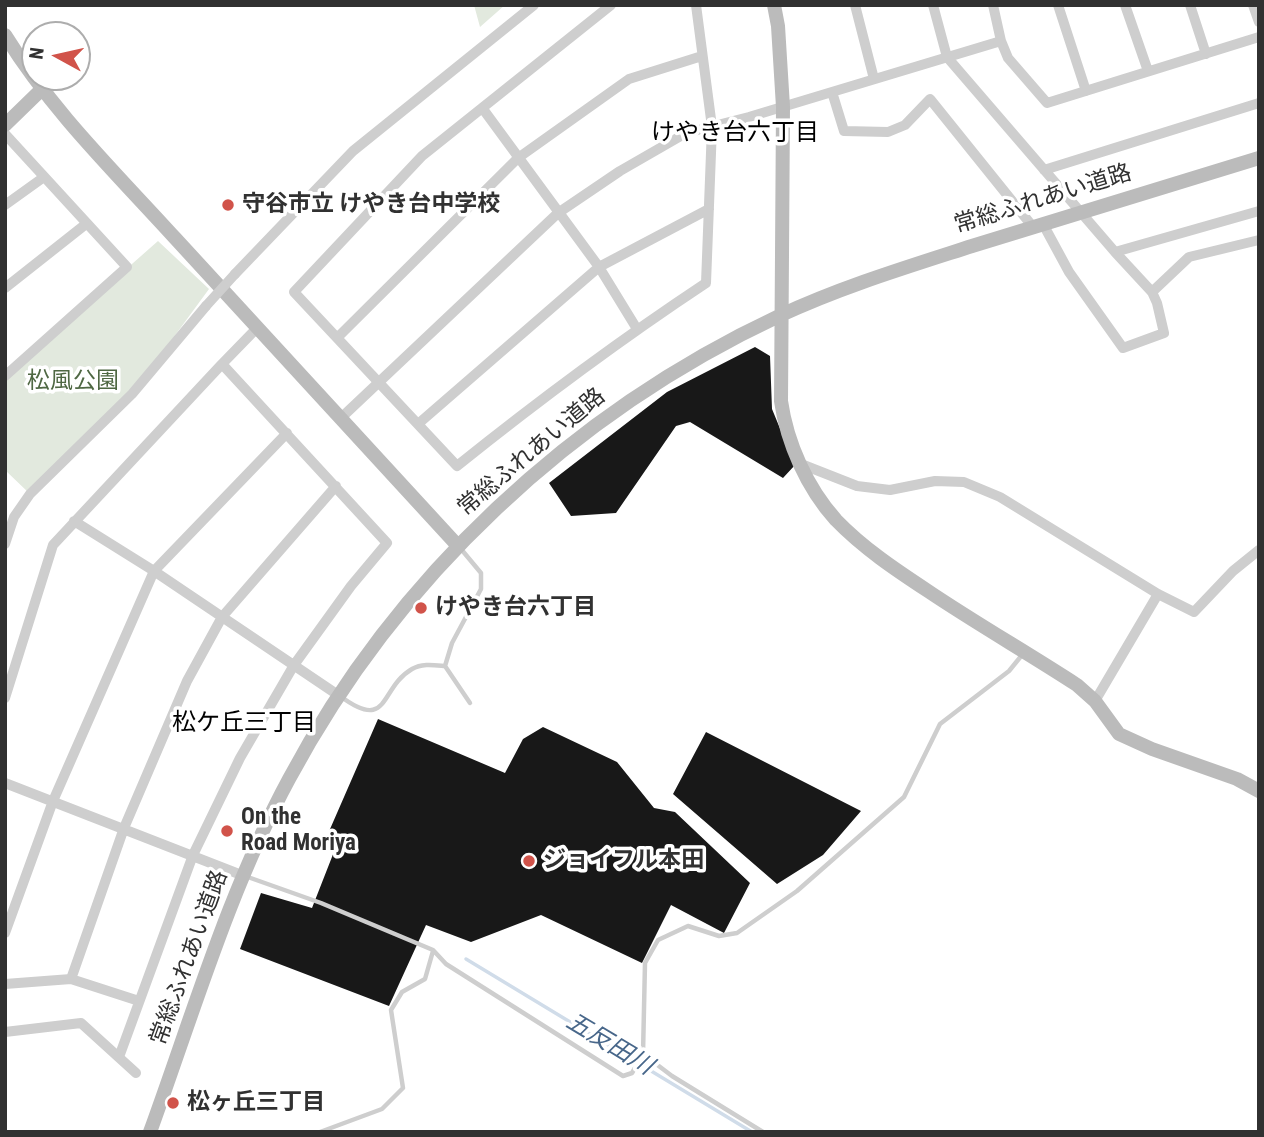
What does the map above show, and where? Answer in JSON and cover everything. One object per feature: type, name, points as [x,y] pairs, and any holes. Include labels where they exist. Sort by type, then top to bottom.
[{"type":"street","points":[[5,544],[14,517],[30,494],[132,394],[235,274],[353,151],[534,5]]},
{"type":"street","points":[[611,5],[422,156],[294,292],[457,466],[537,402],[637,329],[706,283],[712,127],[696,5]]},
{"type":"street","points":[[774,5],[778,26],[783,107],[781,401],[786,426],[801,464],[817,494],[855,538],[900,573],[1077,685],[1095,701],[1119,734],[1152,749],[1237,779],[1259,791]]},
{"type":"street","points":[[855,5],[874,79]]},
{"type":"street","points":[[832,92],[844,131],[888,132],[905,125],[930,99],[1038,225],[1123,348],[1164,333],[1152,292],[947,57],[933,5]]},
{"type":"street","points":[[993,5],[1001,41],[1008,58],[1046,103],[1259,37]]},
{"type":"street","points":[[1058,5],[1086,91]]},
{"type":"street","points":[[1125,5],[1148,71]]},
{"type":"street","points":[[1190,5],[1206,54]]},
{"type":"street","points":[[1254,5],[1259,22]]},
{"type":"street","points":[[5,35],[21,59]]},
{"type":"street","points":[[342,417],[558,212],[685,133],[783,107],[1001,41]]},
{"type":"street","points":[[338,337],[518,158],[629,79],[702,56]]},
{"type":"street","points":[[5,125],[40,91]]},
{"type":"street","points":[[42,91],[458,546]]},
{"type":"street","points":[[1044,170],[1259,103]]},
{"type":"street","points":[[483,108],[599,267],[637,329]]},
{"type":"street","points":[[5,134],[127,267],[5,376]]},
{"type":"street","name":"常総ふれあい道路","points":[[150,1132],[264,827],[338,695],[396,615],[458,546],[572,442],[684,365],[780,315],[876,278],[1038,225],[1259,158]]},
{"type":"street","points":[[5,205],[44,177]]},
{"type":"street","points":[[418,424],[599,267],[709,209]]},
{"type":"street","points":[[1115,252],[1259,211]]},
{"type":"street","points":[[5,289],[86,224]]},
{"type":"street","points":[[1152,292],[1189,257],[1259,240]]},
{"type":"street","points":[[5,698],[53,545],[257,328]]},
{"type":"street","points":[[119,1057],[193,855],[240,758],[294,665],[351,586],[387,543],[222,364]]},
{"type":"street","points":[[5,933],[53,801],[154,571],[287,433]]},
{"type":"street","points":[[801,464],[857,486],[890,491],[935,481],[964,482],[1000,497],[1158,594],[1194,612],[1233,571],[1259,550]]},
{"type":"street","points":[[71,979],[124,828],[187,681],[222,617],[336,486]]},
{"type":"street","points":[[74,522],[154,571],[338,695]]},
{"type":"street","points":[[1095,701],[1158,594]]},
{"type":"street","points":[[5,783],[244,876]]},
{"type":"street","points":[[5,984],[71,979],[139,1001]]},
{"type":"street","points":[[5,1032],[81,1023],[136,1073]]},
{"type":"lane","points":[[445,666],[452,643],[481,589],[481,573],[458,546]]},
{"type":"lane","points":[[244,876],[321,903],[433,950],[446,964],[623,1076],[632,1073],[643,1054],[645,963],[658,940],[688,926],[719,936],[737,933],[797,891],[904,797],[940,724],[1009,671],[1025,652]]},
{"type":"lane","points":[[338,695],[362,711],[374,710],[412,668],[424,664],[445,666]]},
{"type":"lane","points":[[445,666],[470,703]]},
{"type":"lane","points":[[320,1132],[382,1108],[403,1088],[391,1010],[402,992],[425,979],[433,950]]},
{"type":"lane","points":[[643,1054],[672,1076],[763,1132]]},
{"type":"green space","points":[[474,5],[505,5],[480,27]]},
{"type":"green space","name":"松風公園","points":[[158,241],[209,289],[132,394],[30,494],[5,470],[5,376]]},
{"type":"building","points":[[755,347],[770,356],[772,409],[795,465],[783,478],[690,422],[676,426],[616,513],[571,516],[549,483],[667,392]]},
{"type":"building","name":"ジョイフル本田","points":[[378,719],[505,773],[523,739],[543,727],[617,762],[654,808],[675,812],[750,883],[724,933],[671,905],[642,963],[541,915],[471,942],[426,925],[389,1006],[240,949],[261,893],[312,908],[339,839],[327,836]]},
{"type":"building","name":"ジョイフル本田","points":[[706,732],[861,811],[823,855],[777,884],[673,794]]},
{"type":"waterway","name":"五反田川","points":[[466,959],[752,1132]]},
{"type":"place","name":"守谷市立 けやき台中学校","points":[[228,205]]},
{"type":"place","name":"けやき台六丁目","points":[[421,608]]},
{"type":"place","name":"On the Road Moriya","points":[[227,831]]},
{"type":"place","name":"ジョイフル本田","points":[[529,861]]},
{"type":"place","name":"松ヶ丘三丁目","points":[[173,1103]]},
{"type":"district","name":"けやき台六丁目","points":[[735,134]]},
{"type":"district","name":"松ケ丘三丁目","points":[[244,724]]}]
